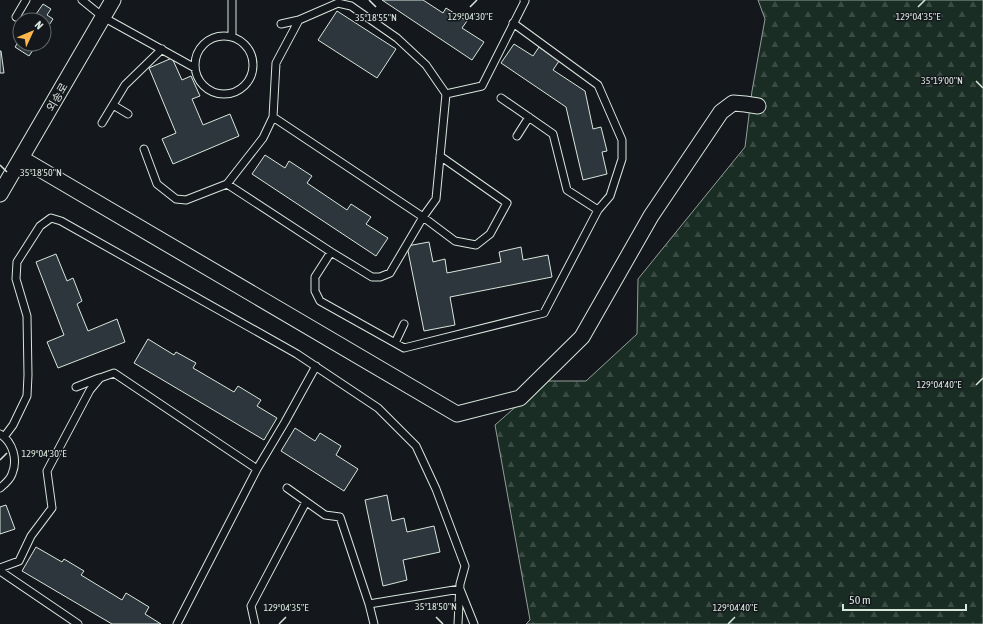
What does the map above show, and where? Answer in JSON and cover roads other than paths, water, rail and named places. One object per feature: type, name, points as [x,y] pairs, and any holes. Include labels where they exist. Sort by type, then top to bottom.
[{"type":"street","name":"외송로","points":[[0,194],[114,0]]},
{"type":"street","points":[[21,158],[457,414],[520,398],[582,337],[650,216],[721,112],[733,103],[758,106]]},
{"type":"lane","points":[[18,12],[26,0]]},
{"type":"lane","points":[[82,0],[103,17],[195,68]]},
{"type":"lane","points":[[232,0],[232,37]]},
{"type":"lane","points":[[446,94],[482,86],[524,0]]},
{"type":"lane","points":[[227,184],[372,277],[380,277],[390,273],[423,217],[436,199],[446,94],[426,66],[397,38],[350,6],[338,3],[299,20],[280,24]]},
{"type":"lane","points":[[144,148],[157,184],[176,198],[186,200],[227,184],[263,138],[273,117],[276,63],[299,20]]},
{"type":"lane","points":[[331,252],[315,277],[315,291],[320,302],[404,348],[544,313],[598,210],[610,196],[622,159],[622,140],[598,84],[513,23]]},
{"type":"lane","points":[[220,36],[232,37],[239,40],[246,46],[251,54],[254,64],[252,74],[248,82],[241,89],[232,94],[223,95],[213,93],[205,88],[199,80],[195,68],[198,53],[203,45],[211,39],[220,36]]},
{"type":"lane","points":[[102,123],[124,85],[162,49]]},
{"type":"lane","points":[[501,98],[553,134],[567,190],[598,210]]},
{"type":"lane","points":[[113,105],[128,114]]},
{"type":"lane","points":[[273,117],[423,217],[455,241],[476,245],[490,234],[507,203],[440,156]]},
{"type":"lane","points":[[517,136],[529,117]]},
{"type":"lane","points":[[0,488],[7,483],[15,464],[12,449],[2,435],[13,425],[27,396],[27,316],[16,279],[17,262],[40,226],[51,218],[60,221],[297,354],[378,408],[416,446],[436,489],[465,566],[460,589],[458,624]]},
{"type":"lane","points":[[395,343],[404,324]]},
{"type":"lane","points":[[177,624],[257,469],[316,366]]},
{"type":"lane","points":[[76,387],[114,373],[257,469]]},
{"type":"lane","points":[[0,569],[19,561],[31,536],[52,508],[47,471],[90,390],[100,378]]},
{"type":"lane","points":[[287,488],[325,516],[340,517],[369,604],[374,624]]},
{"type":"lane","points":[[254,624],[250,606],[306,502]]},
{"type":"lane","points":[[0,569],[78,624]]},
{"type":"lane","points":[[369,604],[460,589]]},
{"type":"lane","points":[[460,589],[474,624]]}]
